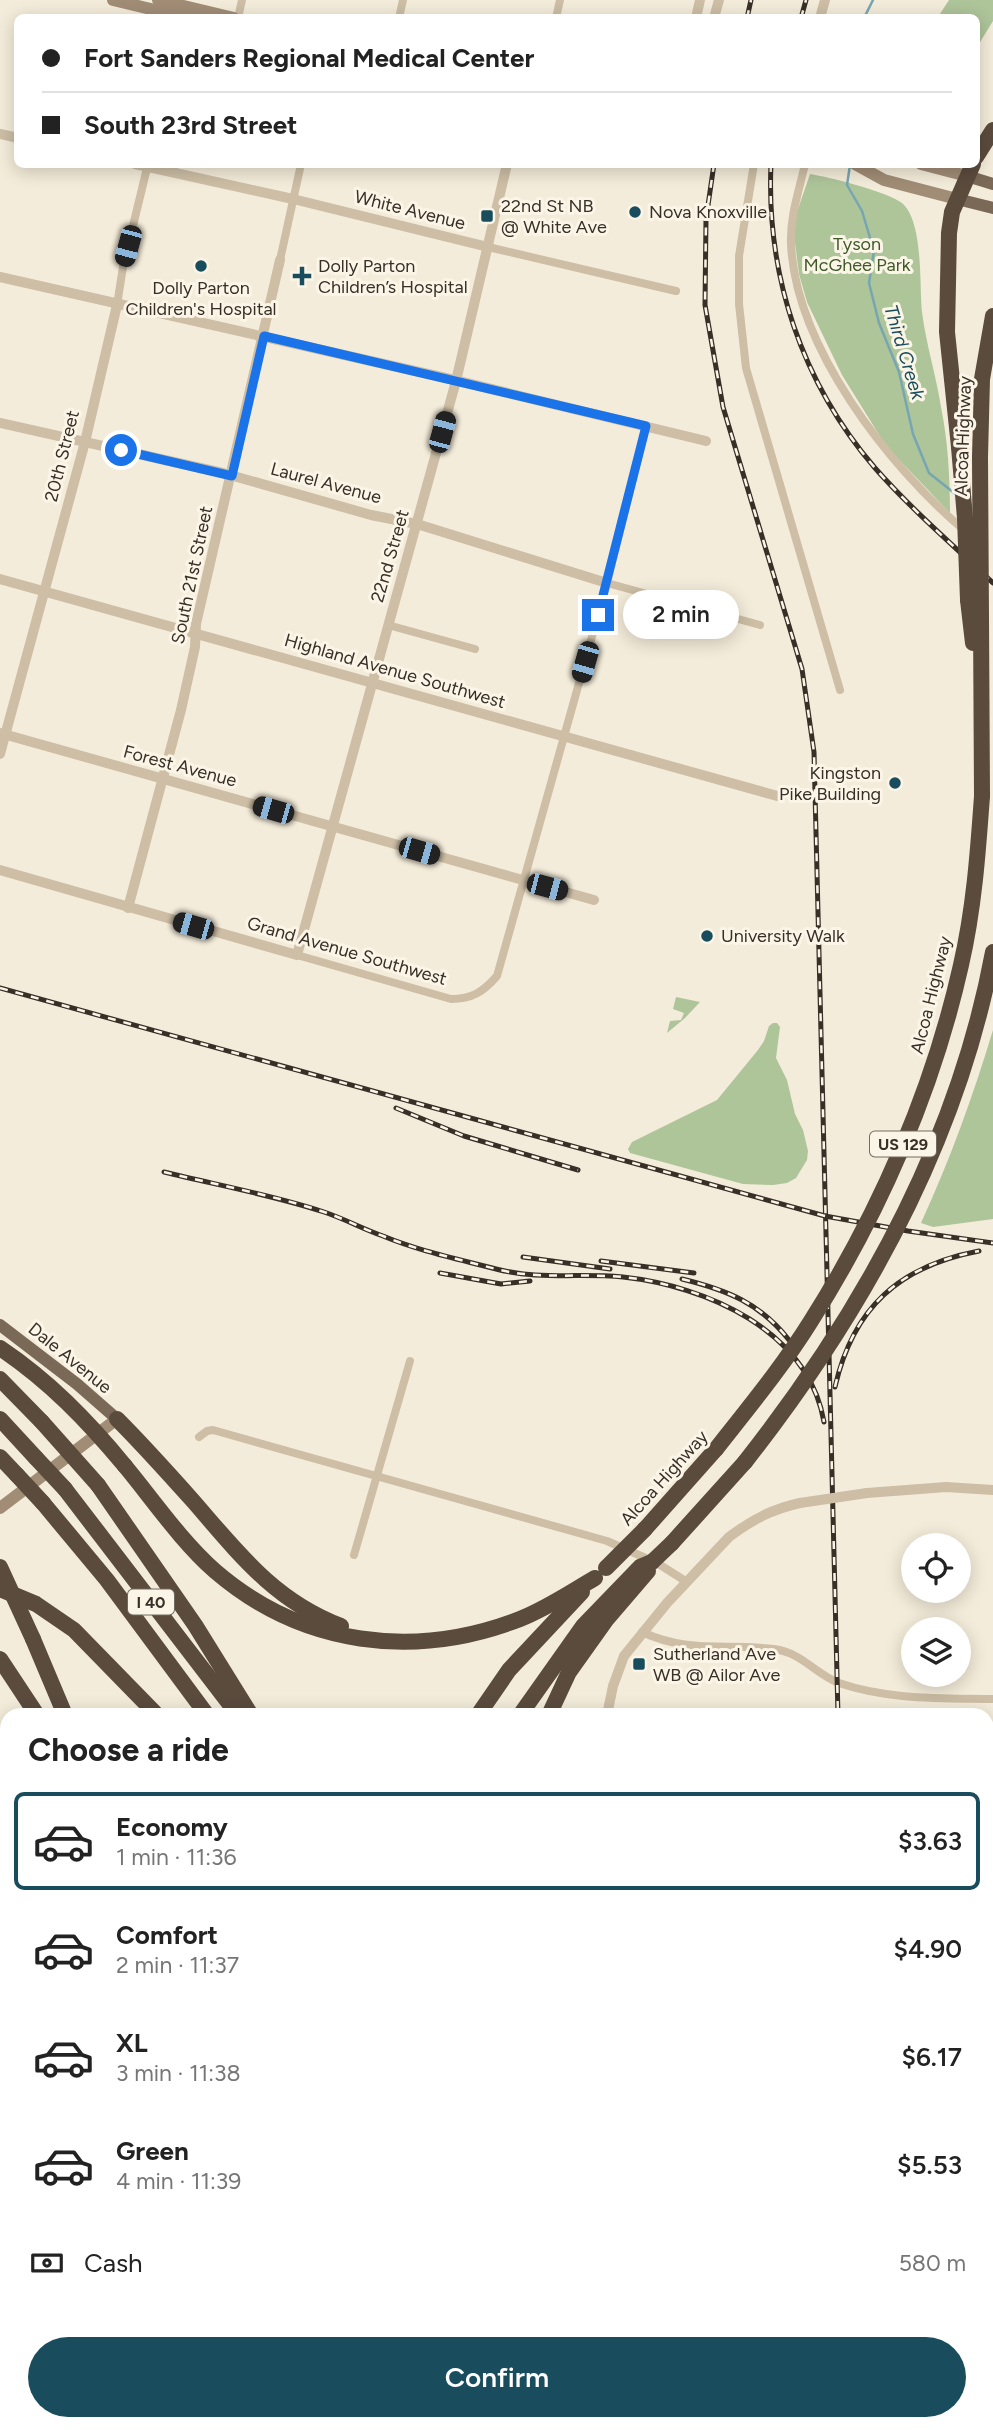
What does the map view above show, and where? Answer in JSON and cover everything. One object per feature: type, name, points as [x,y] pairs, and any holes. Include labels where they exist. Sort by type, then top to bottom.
[{"type":"highway","points":[[980,151],[993,130]]},
{"type":"highway","points":[[970,170],[952,212],[949,233],[947,332],[965,518],[968,600],[980,687]]},
{"type":"highway","name":"Alcoa Highway","points":[[601,1573],[645,1529],[716,1449],[773,1377],[811,1322],[875,1206],[914,1118],[948,1016],[961,963],[977,866],[982,796],[980,457],[982,379],[993,316]]},
{"type":"highway","name":"US 129","points":[[632,1582],[640,1567],[652,1562],[672,1543],[745,1462],[839,1332],[874,1272],[927,1166],[947,1115],[979,1014],[993,952]]},
{"type":"highway","points":[[0,1348],[29,1367],[88,1421],[193,1549],[239,1590],[270,1610],[297,1622],[339,1634],[391,1641],[419,1642],[456,1638],[522,1618],[601,1573]]},
{"type":"highway","points":[[0,1380],[98,1485],[195,1625],[247,1708]]},
{"type":"highway","name":"I 40","points":[[0,1419],[65,1489],[233,1708]]},
{"type":"highway","points":[[117,1419],[164,1468],[245,1561],[275,1590],[324,1619],[391,1641]]},
{"type":"highway","name":"I 40","points":[[0,1457],[43,1503],[107,1580],[202,1708]]},
{"type":"highway","points":[[0,1567],[62,1708]]},
{"type":"highway","points":[[483,1708],[509,1670],[601,1573]]},
{"type":"highway","points":[[525,1708],[583,1626],[632,1582]]},
{"type":"highway","points":[[553,1708],[569,1672],[632,1582]]},
{"type":"highway","points":[[0,1589],[36,1604],[74,1630],[150,1708]]},
{"type":"highway","points":[[0,1659],[32,1708]]},
{"type":"main road","points":[[113,0],[183,14]]},
{"type":"main road","points":[[158,0],[183,14]]},
{"type":"main road","points":[[862,168],[884,180],[993,208]]},
{"type":"main road","points":[[970,170],[993,184]]},
{"type":"main road","name":"Dale Avenue","points":[[0,1325],[77,1384],[117,1419]]},
{"type":"main road","points":[[0,1508],[117,1419]]},
{"type":"street","name":"20th Street","points":[[0,754],[3,734],[85,442],[117,304],[142,168]]},
{"type":"street","name":"White Avenue","points":[[156,168],[676,292]]},
{"type":"street","name":"South 21st Street","points":[[128,908],[181,710],[196,624],[264,336],[300,168]]},
{"type":"street","name":"22nd Street","points":[[297,955],[456,381],[506,168]]},
{"type":"street","points":[[753,168],[738,256],[746,368],[840,690]]},
{"type":"street","points":[[804,168],[795,202],[791,242],[793,263],[805,311],[818,344],[844,394],[892,457],[944,513],[993,555]]},
{"type":"street","points":[[0,277],[264,336],[706,441]]},
{"type":"street","name":"Laurel Avenue","points":[[0,423],[232,476],[371,515],[417,524],[607,583],[760,625]]},
{"type":"street","points":[[524,880],[607,583],[646,426]]},
{"type":"street","name":"Highland Avenue Southwest","points":[[0,579],[782,797]]},
{"type":"street","points":[[388,625],[475,649]]},
{"type":"street","name":"Forest Avenue","points":[[3,734],[594,900]]},
{"type":"street","name":"Grand Avenue Southwest","points":[[0,870],[451,999],[473,997],[497,976],[524,880]]},
{"type":"street","points":[[354,1555],[410,1361]]},
{"type":"street","points":[[199,1437],[213,1430],[620,1546],[657,1563],[687,1582]]},
{"type":"street","points":[[608,1708],[612,1686],[624,1656],[642,1632],[729,1537],[769,1512],[800,1503],[867,1493],[946,1487],[993,1490]]},
{"type":"street","points":[[642,1632],[660,1641],[681,1646],[775,1649],[792,1654],[838,1682],[865,1690],[912,1697],[993,1699]]},
{"type":"green space","points":[[949,0],[993,0],[993,21],[980,42],[980,14],[940,14]]},
{"type":"green space","name":"Tyson McGhee Park","points":[[810,174],[895,199],[909,212],[914,224],[919,254],[922,312],[945,433],[950,513],[886,446],[842,375],[807,302],[799,274],[794,235],[797,212]]},
{"type":"green space","points":[[676,997],[700,1002],[685,1018],[667,1033],[670,1021],[681,1020],[684,1013],[673,1009]]},
{"type":"green space","points":[[773,1023],[780,1027],[776,1058],[787,1080],[808,1151],[807,1160],[796,1178],[787,1183],[773,1185],[743,1184],[630,1153],[628,1149],[632,1142],[717,1100],[758,1050]]},
{"type":"green space","points":[[993,1030],[993,1219],[933,1227],[921,1223],[960,1128]]},
{"type":"waterway","name":"Third Creek","points":[[866,14],[873,0]]},
{"type":"waterway","name":"Third Creek","points":[[850,168],[847,185],[862,211],[874,251],[869,283],[879,323],[899,372],[913,434],[929,473],[958,496]]},
{"type":"railway","points":[[748,14],[751,0]]},
{"type":"railway","points":[[802,14],[806,0]]},
{"type":"railway","points":[[713,168],[706,219],[705,305],[723,407],[802,669],[814,752],[838,1708]]},
{"type":"railway","points":[[771,168],[771,206],[782,287],[809,364],[827,400],[849,435],[875,468],[993,583]]},
{"type":"railway","points":[[0,988],[825,1216],[993,1243]]},
{"type":"railway","points":[[396,1108],[464,1136],[578,1170]]},
{"type":"railway","points":[[164,1172],[305,1206],[410,1246],[496,1269],[543,1275],[623,1277],[655,1282],[719,1303],[749,1318],[775,1338],[798,1362],[814,1390],[824,1422]]},
{"type":"railway","points":[[835,1387],[854,1335],[867,1313],[884,1295],[925,1267],[979,1251]]},
{"type":"railway","points":[[523,1257],[610,1269]]},
{"type":"railway","points":[[601,1261],[694,1273]]},
{"type":"railway","points":[[440,1273],[501,1284],[530,1281]]},
{"type":"railway","points":[[682,1279],[742,1300],[766,1316],[789,1340]]},
{"type":"place","name":"Nova Knoxville","points":[[635,212]]},
{"type":"place","name":"22nd St NB @ White Ave","points":[[487,216]]},
{"type":"place","name":"Dolly Parton Children's Hospital","points":[[201,266]]},
{"type":"place","name":"Dolly Parton Children’s Hospital","points":[[302,276]]},
{"type":"place","name":"Kingston Pike Building","points":[[895,783]]},
{"type":"place","name":"University Walk","points":[[707,936]]},
{"type":"place","name":"Sutherland Ave WB @ Ailor Ave","points":[[639,1664]]},
{"type":"route","points":[[121,450],[232,476],[264,336],[646,426],[629,502],[598,615]]}]
